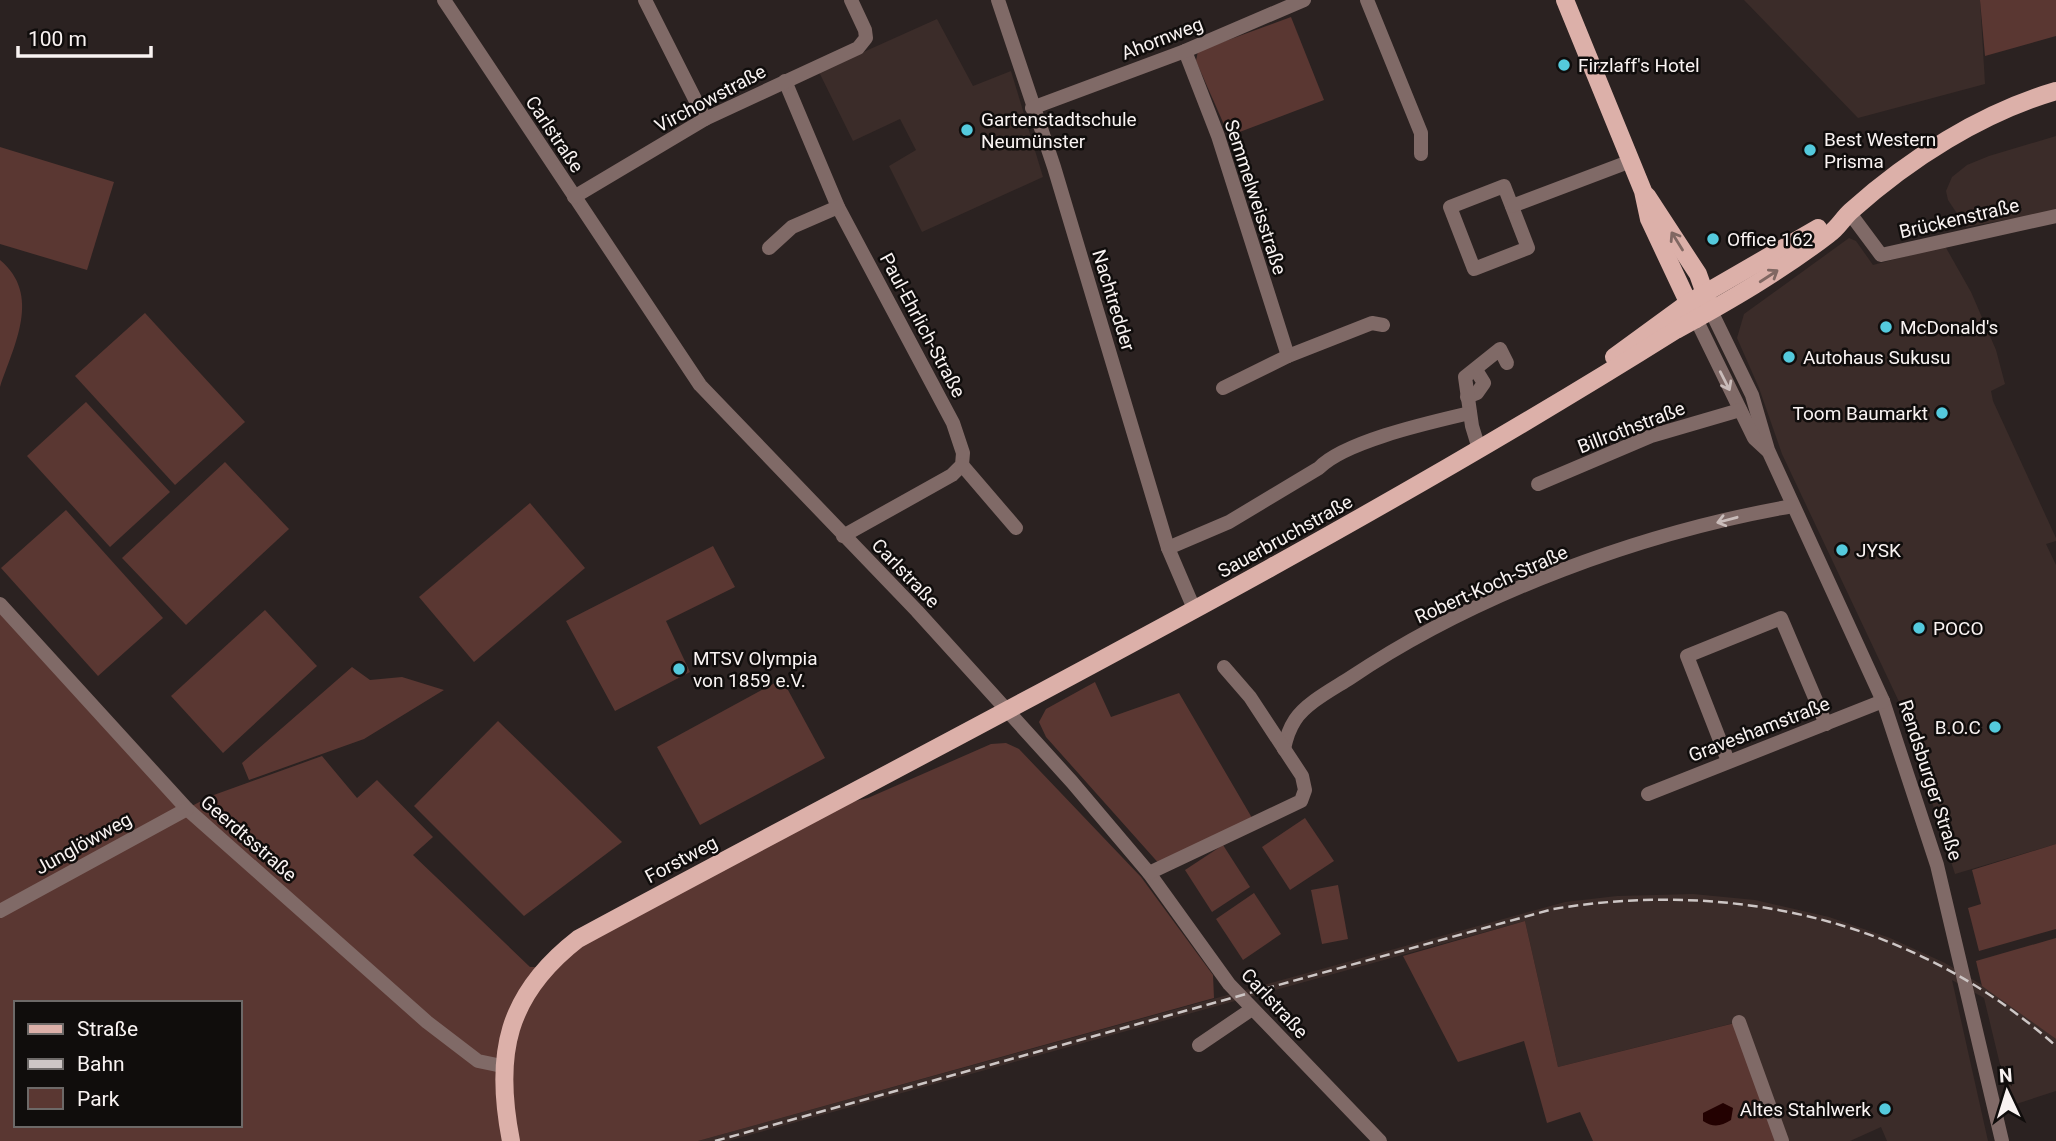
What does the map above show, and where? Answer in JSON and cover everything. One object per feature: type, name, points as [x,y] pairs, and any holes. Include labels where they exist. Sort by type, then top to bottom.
[{"type":"main road","name":"Rendsburger Straße","points":[[1565,0],[1643,191],[1649,219],[1700,307]]},
{"type":"main road","name":"Sauerbruchstraße","points":[[1007,710],[1195,611],[1479,449],[1578,387],[1649,329],[1700,307],[1832,232],[1849,212],[1908,165],[1989,117],[2056,91]]},
{"type":"main road","name":"Forstweg","points":[[511,1141],[502,1066],[515,1012],[529,986],[554,958],[578,939],[1007,710]]},
{"type":"street","name":"Carlstraße","points":[[444,0],[700,385],[1007,710],[1149,873],[1229,984],[1380,1141]]},
{"type":"street","points":[[645,0],[705,120]]},
{"type":"street","name":"Virchowstraße","points":[[574,197],[705,120],[858,48],[866,38],[851,0]]},
{"type":"street","name":"Nachtredder","points":[[998,0],[1058,180],[1168,548],[1195,611]]},
{"type":"street","name":"Ahornweg","points":[[1032,107],[1185,51],[1304,0]]},
{"type":"street","points":[[1367,0],[1421,133],[1421,154]]},
{"type":"street","name":"Semmelweisstraße","points":[[1185,51],[1218,136],[1288,356]]},
{"type":"street","name":"Paul-Ehrlich-Straße","points":[[785,81],[838,207],[953,423],[963,453],[962,465]]},
{"type":"street","points":[[1512,206],[1630,161]]},
{"type":"street","points":[[1504,186],[1512,206],[1528,248],[1474,269],[1450,206],[1504,186]]},
{"type":"street","points":[[769,248],[792,228],[838,207]]},
{"type":"street","name":"Brückenstraße","points":[[1849,212],[1881,255],[2056,216]]},
{"type":"street","name":"Rendsburger Straße","points":[[1700,307],[1740,410],[1755,438],[1768,450]]},
{"type":"street","name":"Rendsburger Straße","points":[[1700,307],[1752,395],[1768,450],[1883,701],[1937,865],[2002,1141]]},
{"type":"street","points":[[1223,388],[1288,356],[1372,323],[1383,325]]},
{"type":"street","points":[[1479,449],[1465,377],[1500,349],[1507,363]]},
{"type":"street","name":"Billrothstraße","points":[[1538,484],[1651,436],[1740,410]]},
{"type":"street","points":[[1168,548],[1229,522],[1319,468],[1331,456],[1419,425],[1470,413]]},
{"type":"street","points":[[843,536],[946,479],[962,465],[1016,528]]},
{"type":"street","name":"Robert-Koch-Straße","points":[[1284,749],[1296,717],[1376,660],[1422,633],[1513,590],[1627,549],[1711,524],[1793,506]]},
{"type":"street","name":"Geerdtsstraße","points":[[0,604],[187,809],[426,1022],[478,1060],[502,1066]]},
{"type":"street","points":[[1728,761],[1686,656],[1781,618],[1826,724]]},
{"type":"street","points":[[1149,873],[1301,801],[1305,790],[1302,776],[1250,697],[1224,667]]},
{"type":"street","name":"Graveshamstraße","points":[[1648,794],[1883,701]]},
{"type":"street","name":"Junglöwweg","points":[[0,911],[187,809]]},
{"type":"street","points":[[1199,1045],[1252,1009]]},
{"type":"street","points":[[1739,1022],[1782,1141]]},
{"type":"shaded area","points":[[1744,0],[1980,0],[1985,84],[1858,118]]},
{"type":"shaded area","name":"Gartenstadtschule Neumünster","points":[[937,19],[973,86],[1011,71],[1043,177],[922,232],[889,166],[916,150],[900,119],[853,141],[819,72]]},
{"type":"shaded area","points":[[2056,136],[2056,211],[1966,227],[1948,200],[1946,191],[1952,177],[1967,165],[1989,156]]},
{"type":"shaded area","points":[[1849,238],[1856,241],[1873,265],[1945,246],[1971,292],[1996,350],[2005,384],[1991,391],[1993,401],[2056,538],[2056,541],[2046,544],[2056,565],[2056,844],[1955,874],[1901,706],[1782,454],[1759,388],[1737,338],[1744,314]]},
{"type":"shaded area","points":[[1693,894],[1755,900],[1829,917],[1890,938],[1945,963],[1997,994],[2056,1039],[2056,1091],[2010,1106],[1984,998],[1952,980],[1988,1141],[1887,1141],[1881,1127],[1850,1141],[1782,1141],[1738,1022],[1558,1067],[1525,921],[728,1141],[698,1141],[1565,902],[1617,896]]},
{"type":"shaded area","points":[[1723,1103],[1733,1108],[1731,1120],[1717,1125],[1703,1121],[1703,1113]]},
{"type":"green space","points":[[1980,0],[2056,0],[2056,36],[1985,56]]},
{"type":"green space","points":[[1291,17],[1324,100],[1229,136],[1196,61],[1198,51]]},
{"type":"green space","points":[[0,147],[114,182],[87,270],[0,244]]},
{"type":"green space","points":[[0,260],[13,274],[20,289],[22,304],[17,338],[0,387]]},
{"type":"green space","points":[[145,313],[245,422],[175,485],[75,376]]},
{"type":"green space","points":[[86,402],[170,492],[110,547],[27,456]]},
{"type":"green space","points":[[225,462],[289,529],[186,625],[122,558]]},
{"type":"green space","points":[[530,503],[585,568],[474,662],[419,597]]},
{"type":"green space","points":[[66,510],[163,618],[98,676],[1,568]]},
{"type":"green space","points":[[713,546],[735,587],[666,621],[690,672],[615,711],[566,621]]},
{"type":"green space","points":[[0,604],[186,809],[211,796],[322,756],[357,798],[377,780],[433,837],[413,855],[530,967],[556,967],[590,939],[851,802],[868,798],[991,744],[1006,743],[1019,749],[1141,877],[1213,975],[1214,998],[698,1141],[0,1141]]},
{"type":"green space","points":[[265,610],[317,666],[223,753],[171,696]]},
{"type":"green space","points":[[352,667],[370,680],[402,677],[444,690],[364,739],[249,780],[242,763]]},
{"type":"green space","points":[[782,679],[825,758],[700,825],[657,747]]},
{"type":"green space","points":[[1095,682],[1111,717],[1179,693],[1255,823],[1162,867],[1046,737],[1039,722],[1046,709]]},
{"type":"green space","points":[[498,721],[622,842],[524,916],[414,806]]},
{"type":"green space","points":[[1305,818],[1334,861],[1290,890],[1262,847]]},
{"type":"green space","points":[[2056,844],[2056,929],[1979,951],[1968,908],[1981,904],[1972,870]]},
{"type":"green space","points":[[1223,845],[1250,887],[1212,912],[1185,870]]},
{"type":"green space","points":[[1338,885],[1348,939],[1322,944],[1311,890]]},
{"type":"green space","points":[[1254,893],[1281,934],[1243,960],[1216,919]]},
{"type":"green space","points":[[1525,921],[1558,1067],[1739,1022],[1782,1141],[1593,1141],[1580,1112],[1547,1123],[1524,1041],[1458,1062],[1403,956]]},
{"type":"green space","points":[[2056,938],[2056,1039],[1982,986],[1976,961]]},
{"type":"railway","points":[[715,1141],[1553,909],[1621,901],[1689,900],[1755,906],[1820,919],[1883,940],[1944,968],[2002,1003],[2056,1046]]},
{"type":"place","name":"Firzlaff's Hotel","points":[[1564,65]]},
{"type":"place","name":"Gartenstadtschule Neumünster","points":[[967,130]]},
{"type":"place","name":"Best Western Prisma","points":[[1810,150]]},
{"type":"place","name":"Office 162","points":[[1713,239]]},
{"type":"place","name":"McDonald's","points":[[1886,327]]},
{"type":"place","name":"Autohaus Sukusu","points":[[1789,357]]},
{"type":"place","name":"Toom Baumarkt","points":[[1942,413]]},
{"type":"place","name":"JYSK","points":[[1842,550]]},
{"type":"place","name":"POCO","points":[[1919,628]]},
{"type":"place","name":"MTSV Olympia von 1859 e.V.","points":[[679,669]]},
{"type":"place","name":"B.O.C","points":[[1995,727]]},
{"type":"place","name":"Altes Stahlwerk","points":[[1885,1109]]}]
